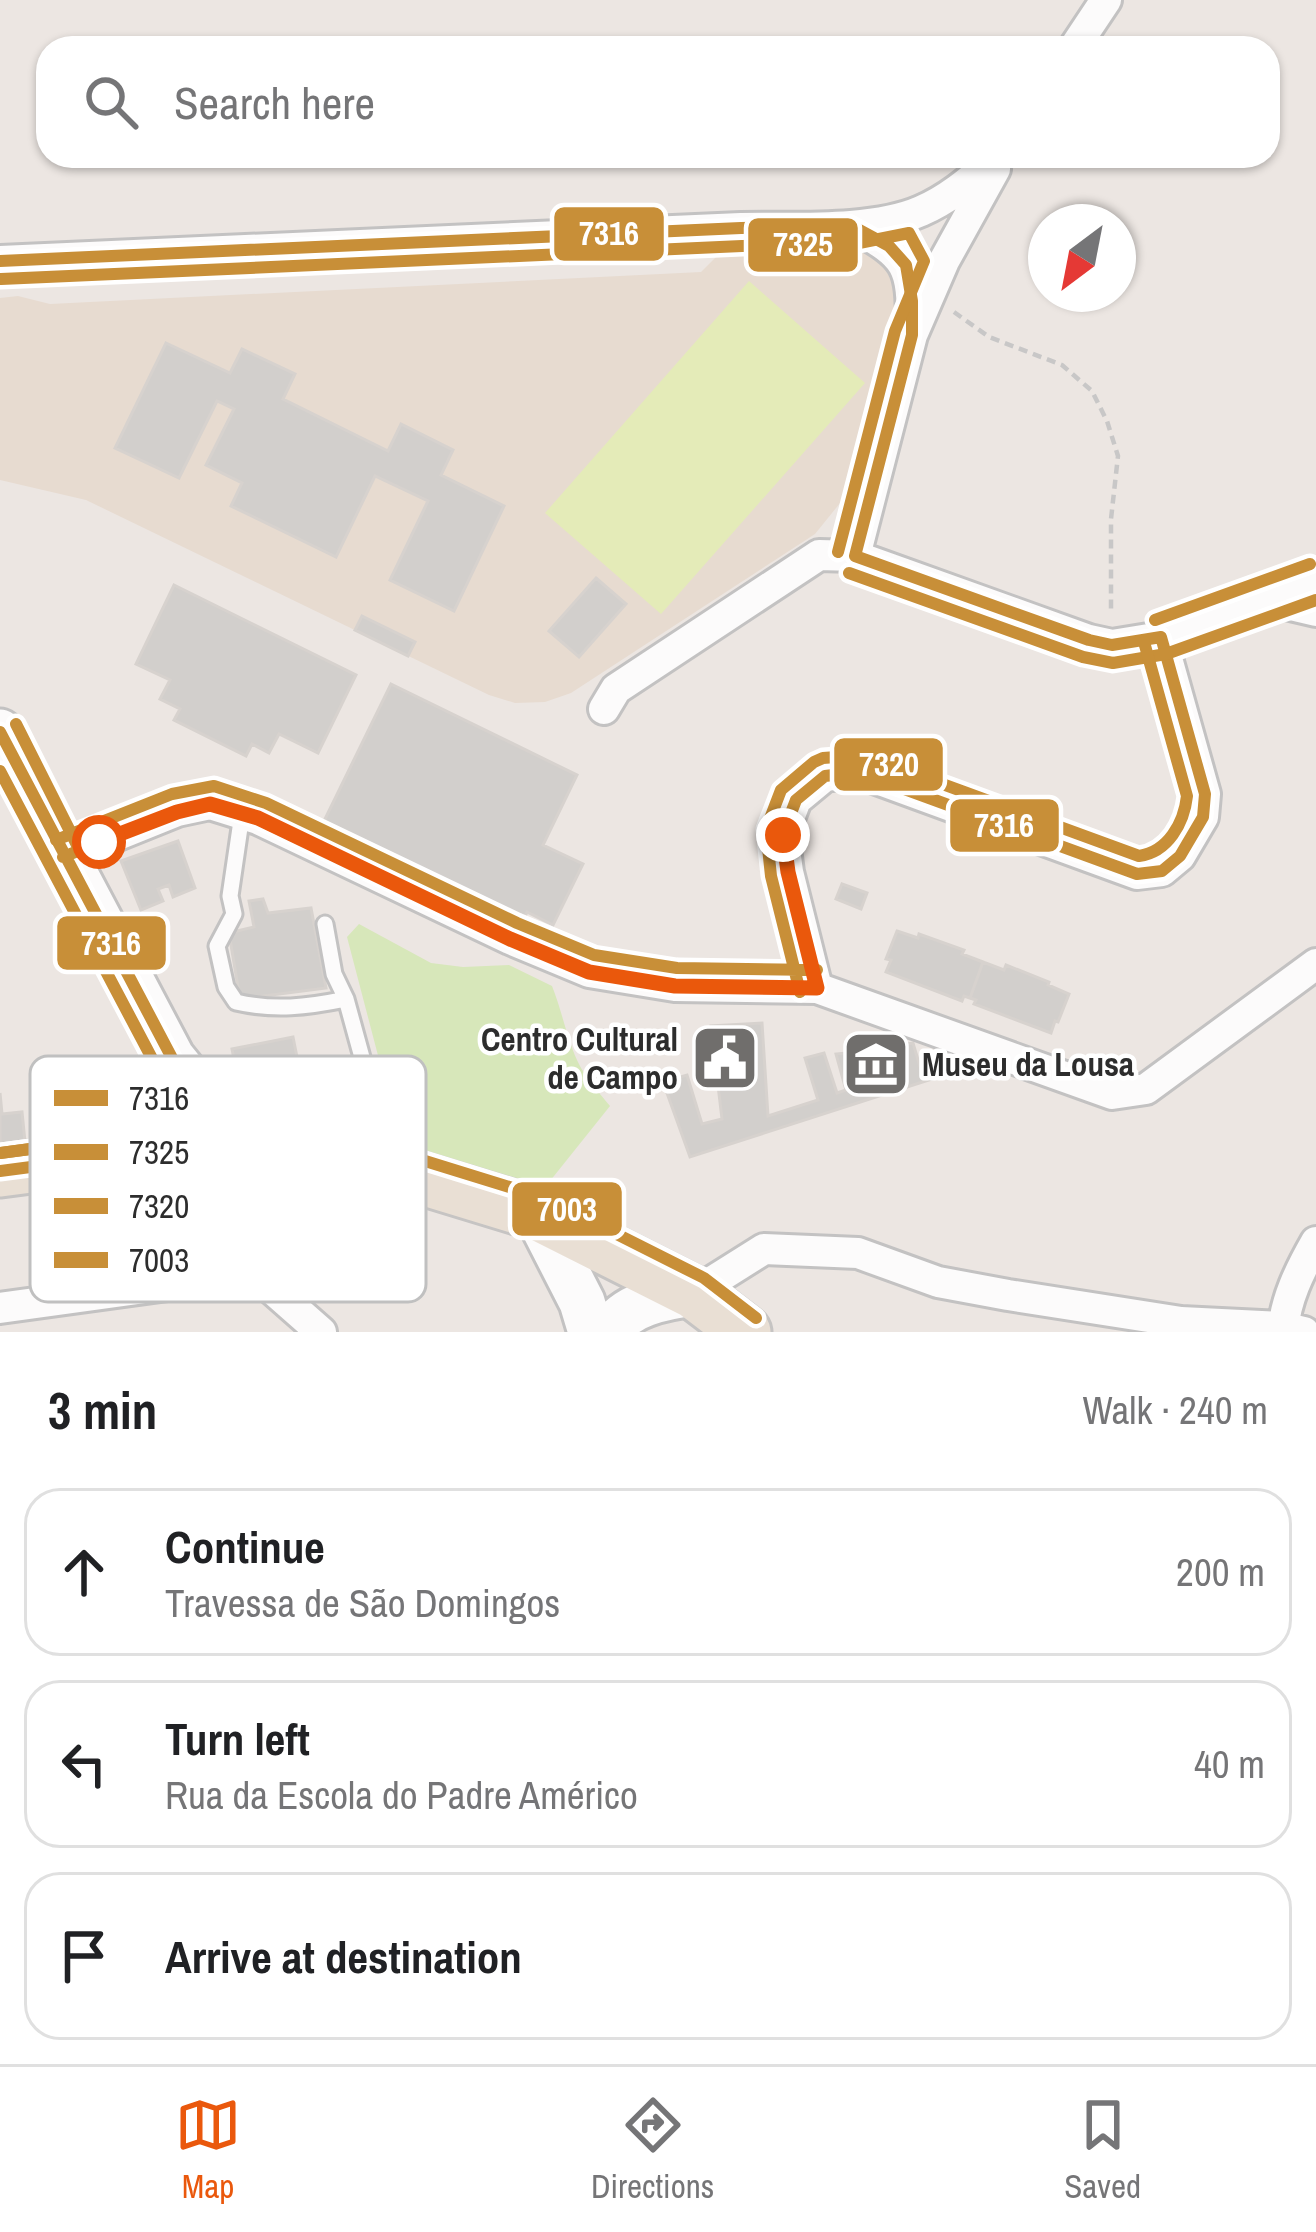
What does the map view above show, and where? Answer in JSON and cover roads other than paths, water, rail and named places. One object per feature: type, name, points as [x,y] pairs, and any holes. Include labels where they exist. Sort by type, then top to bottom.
[{"type":"main road","points":[[0,1171],[30,1167]]},
{"type":"main road","points":[[426,1181],[537,1214],[694,1293],[746,1332]]},
{"type":"street","points":[[1082,36],[1106,0]]},
{"type":"street","points":[[0,261],[852,226],[917,213],[954,194],[986,168]]},
{"type":"street","points":[[855,556],[912,335],[944,261],[994,168]]},
{"type":"street","points":[[917,213],[944,261]]},
{"type":"street","points":[[912,335],[907,242],[917,213]]},
{"type":"street","points":[[852,226],[889,246],[907,265]]},
{"type":"street","points":[[604,709],[616,689],[820,555],[855,556],[1112,645],[1161,637],[1316,580]]},
{"type":"street","points":[[1265,598],[1316,611]]},
{"type":"street","points":[[817,988],[783,835],[796,800],[825,776],[858,772],[1137,874],[1162,871],[1180,856],[1203,817],[1205,794],[1161,637]]},
{"type":"street","points":[[0,732],[171,1056]]},
{"type":"street","points":[[63,856],[210,804],[258,818],[589,972],[675,986],[817,988],[1112,1094],[1146,1089],[1316,964]]},
{"type":"street","points":[[537,1214],[599,1322]]},
{"type":"street","points":[[599,1322],[656,1299],[694,1293],[764,1249],[858,1253],[938,1282],[1181,1322],[1290,1330],[1284,1312],[1316,1242]]},
{"type":"street","points":[[599,1322],[595,1276],[617,1253]]},
{"type":"street","points":[[0,1308],[45,1302]]},
{"type":"street","points":[[286,1302],[321,1332]]},
{"type":"lane","points":[[242,814],[230,896],[235,914],[217,946],[226,987],[236,1002],[263,1009],[300,1009],[346,999]]},
{"type":"lane","points":[[325,924],[334,974],[362,1056]]},
{"type":"place","name":"Centro Cultural de Campo","points":[[725,1058]]},
{"type":"place","name":"Museu da Lousa","points":[[876,1064]]}]
